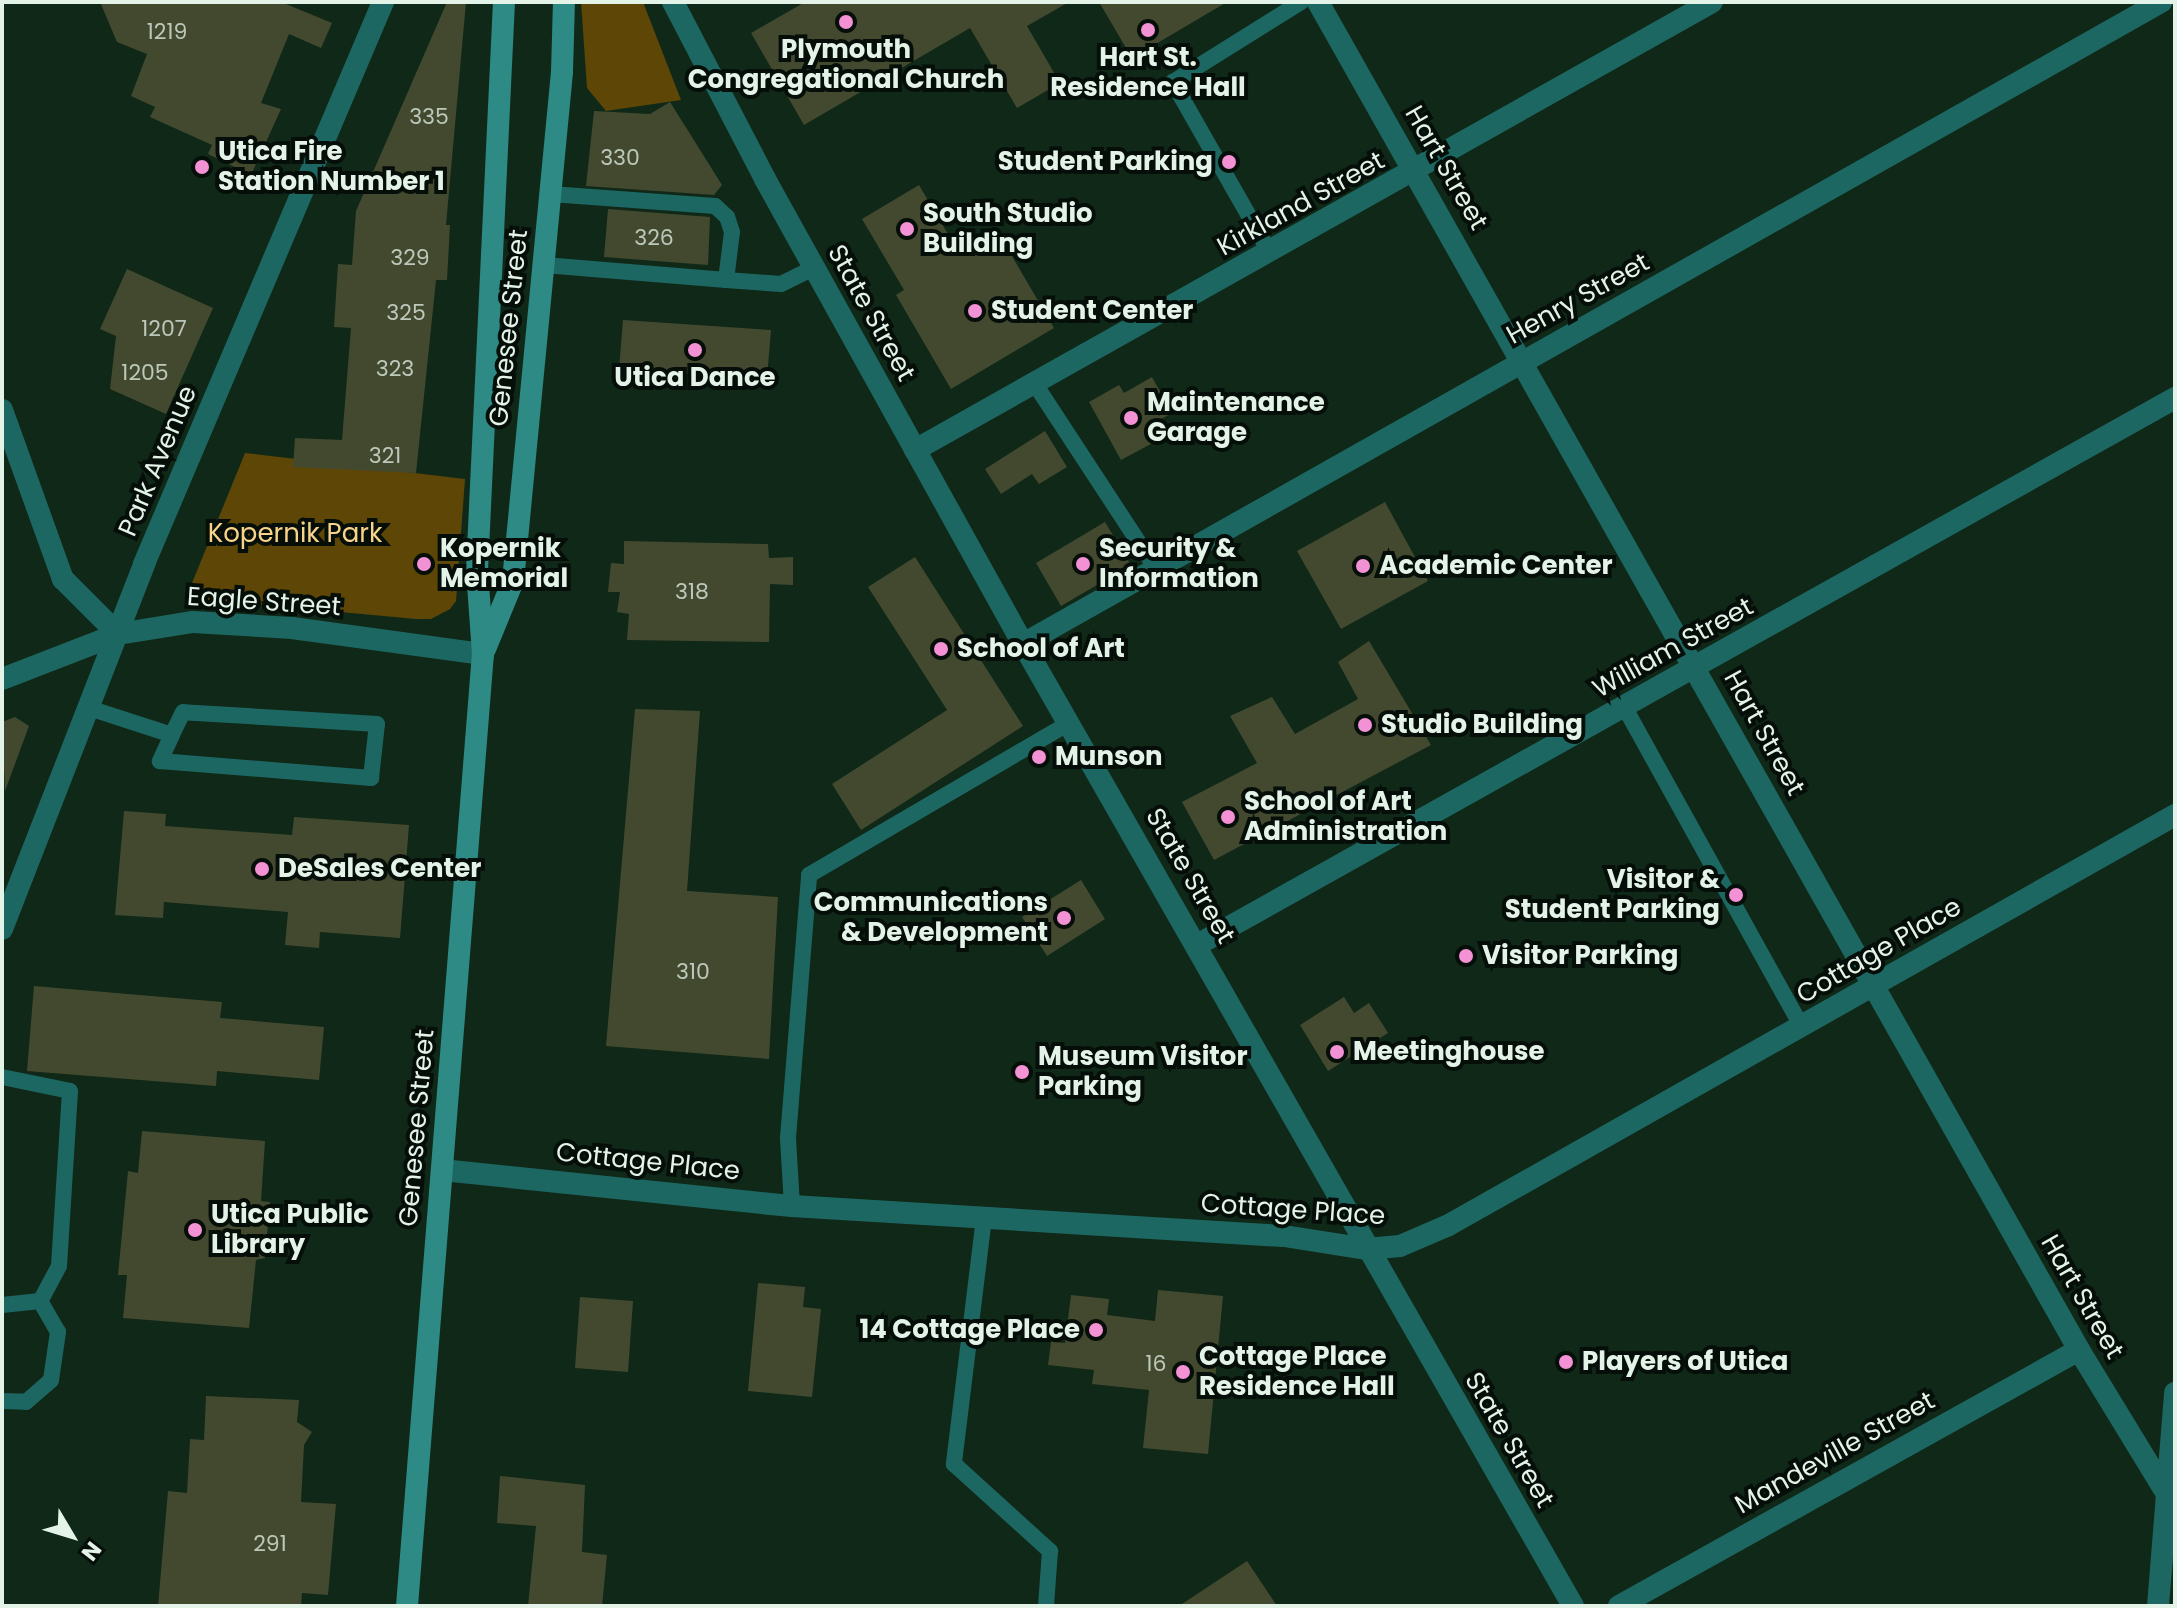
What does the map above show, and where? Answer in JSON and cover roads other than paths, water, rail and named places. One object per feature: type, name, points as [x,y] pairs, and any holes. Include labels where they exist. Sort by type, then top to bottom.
[{"type":"main road","name":"Genesee Street","points":[[407,1606],[483,654],[477,570],[504,2]]},
{"type":"main road","name":"Genesee Street","points":[[483,654],[513,581],[544,265],[564,2]]},
{"type":"street","name":"Park Avenue","points":[[2,929],[118,634],[381,12],[396,2]]},
{"type":"street","name":"Hart Street","points":[[1318,2],[1697,668],[1873,988],[2079,1350],[2164,1489]]},
{"type":"street","name":"Kirkland Street","points":[[915,450],[1416,172],[1712,2]]},
{"type":"street","name":"Henry Street","points":[[1023,644],[2161,2]]},
{"type":"street","name":"State Street","points":[[682,5],[814,268],[915,450],[1366,1249],[1573,1606]]},
{"type":"street","name":"William Street","points":[[1197,945],[2175,398]]},
{"type":"street","points":[[2,410],[63,579],[118,634]]},
{"type":"street","name":"Eagle Street","points":[[2,679],[118,634],[193,622],[292,628],[483,654]]},
{"type":"street","name":"Cottage Place","points":[[442,1170],[792,1206],[1284,1236],[1366,1249],[1400,1246],[1447,1226],[2175,815]]},
{"type":"street","name":"Mandeville Street","points":[[1619,1606],[2079,1350]]},
{"type":"street","points":[[2158,1606],[2164,1489],[2175,1393]]},
{"type":"lane","points":[[1270,253],[1173,82],[1301,2]]},
{"type":"lane","points":[[550,194],[715,206],[727,217],[732,232],[726,280]]},
{"type":"lane","points":[[544,265],[781,284],[814,268]]},
{"type":"lane","points":[[1035,384],[1156,569]]},
{"type":"lane","points":[[89,708],[172,735]]},
{"type":"lane","points":[[1625,708],[1802,1027]]},
{"type":"lane","points":[[183,712],[377,724],[371,778],[160,761],[172,735],[183,712]]},
{"type":"lane","points":[[792,1206],[788,1138],[809,875],[1069,723]]},
{"type":"lane","points":[[2,1077],[70,1091],[59,1266],[40,1301]]},
{"type":"lane","points":[[984,1218],[954,1464],[1050,1551],[1046,1606]]},
{"type":"lane","points":[[2,1305],[40,1301]]},
{"type":"lane","points":[[2,1401],[26,1402],[51,1380],[58,1332],[40,1301]]},
{"type":"place","name":"Plymouth Congregational Church","points":[[846,22]]},
{"type":"place","name":"Hart St. Residence Hall","points":[[1148,30]]},
{"type":"place","name":"Student Parking","points":[[1229,162]]},
{"type":"place","name":"Utica Fire Station Number 1","points":[[202,167]]},
{"type":"place","name":"South Studio Building","points":[[907,229]]},
{"type":"place","name":"Student Center","points":[[975,311]]},
{"type":"place","name":"Utica Dance","points":[[695,350]]},
{"type":"place","name":"Maintenance Garage","points":[[1131,418]]},
{"type":"place","name":"Kopernik Memorial","points":[[424,564]]},
{"type":"place","name":"Security & Information","points":[[1083,564]]},
{"type":"place","name":"Academic Center","points":[[1363,566]]},
{"type":"place","name":"School of Art","points":[[941,649]]},
{"type":"place","name":"Studio Building","points":[[1365,725]]},
{"type":"place","name":"Munson","points":[[1039,757]]},
{"type":"place","name":"School of Art Administration","points":[[1228,817]]},
{"type":"place","name":"DeSales Center","points":[[262,869]]},
{"type":"place","name":"Visitor & Student Parking","points":[[1736,895]]},
{"type":"place","name":"Communications & Development","points":[[1064,918]]},
{"type":"place","name":"Visitor Parking","points":[[1466,956]]},
{"type":"place","name":"Meetinghouse","points":[[1337,1052]]},
{"type":"place","name":"Museum Visitor Parking","points":[[1022,1072]]},
{"type":"place","name":"Utica Public Library","points":[[195,1230]]},
{"type":"place","name":"14 Cottage Place","points":[[1096,1330]]},
{"type":"place","name":"Players of Utica","points":[[1566,1362]]},
{"type":"place","name":"Cottage Place Residence Hall","points":[[1183,1372]]},
{"type":"park label","name":"Kopernik Park","points":[[295,534]]}]
